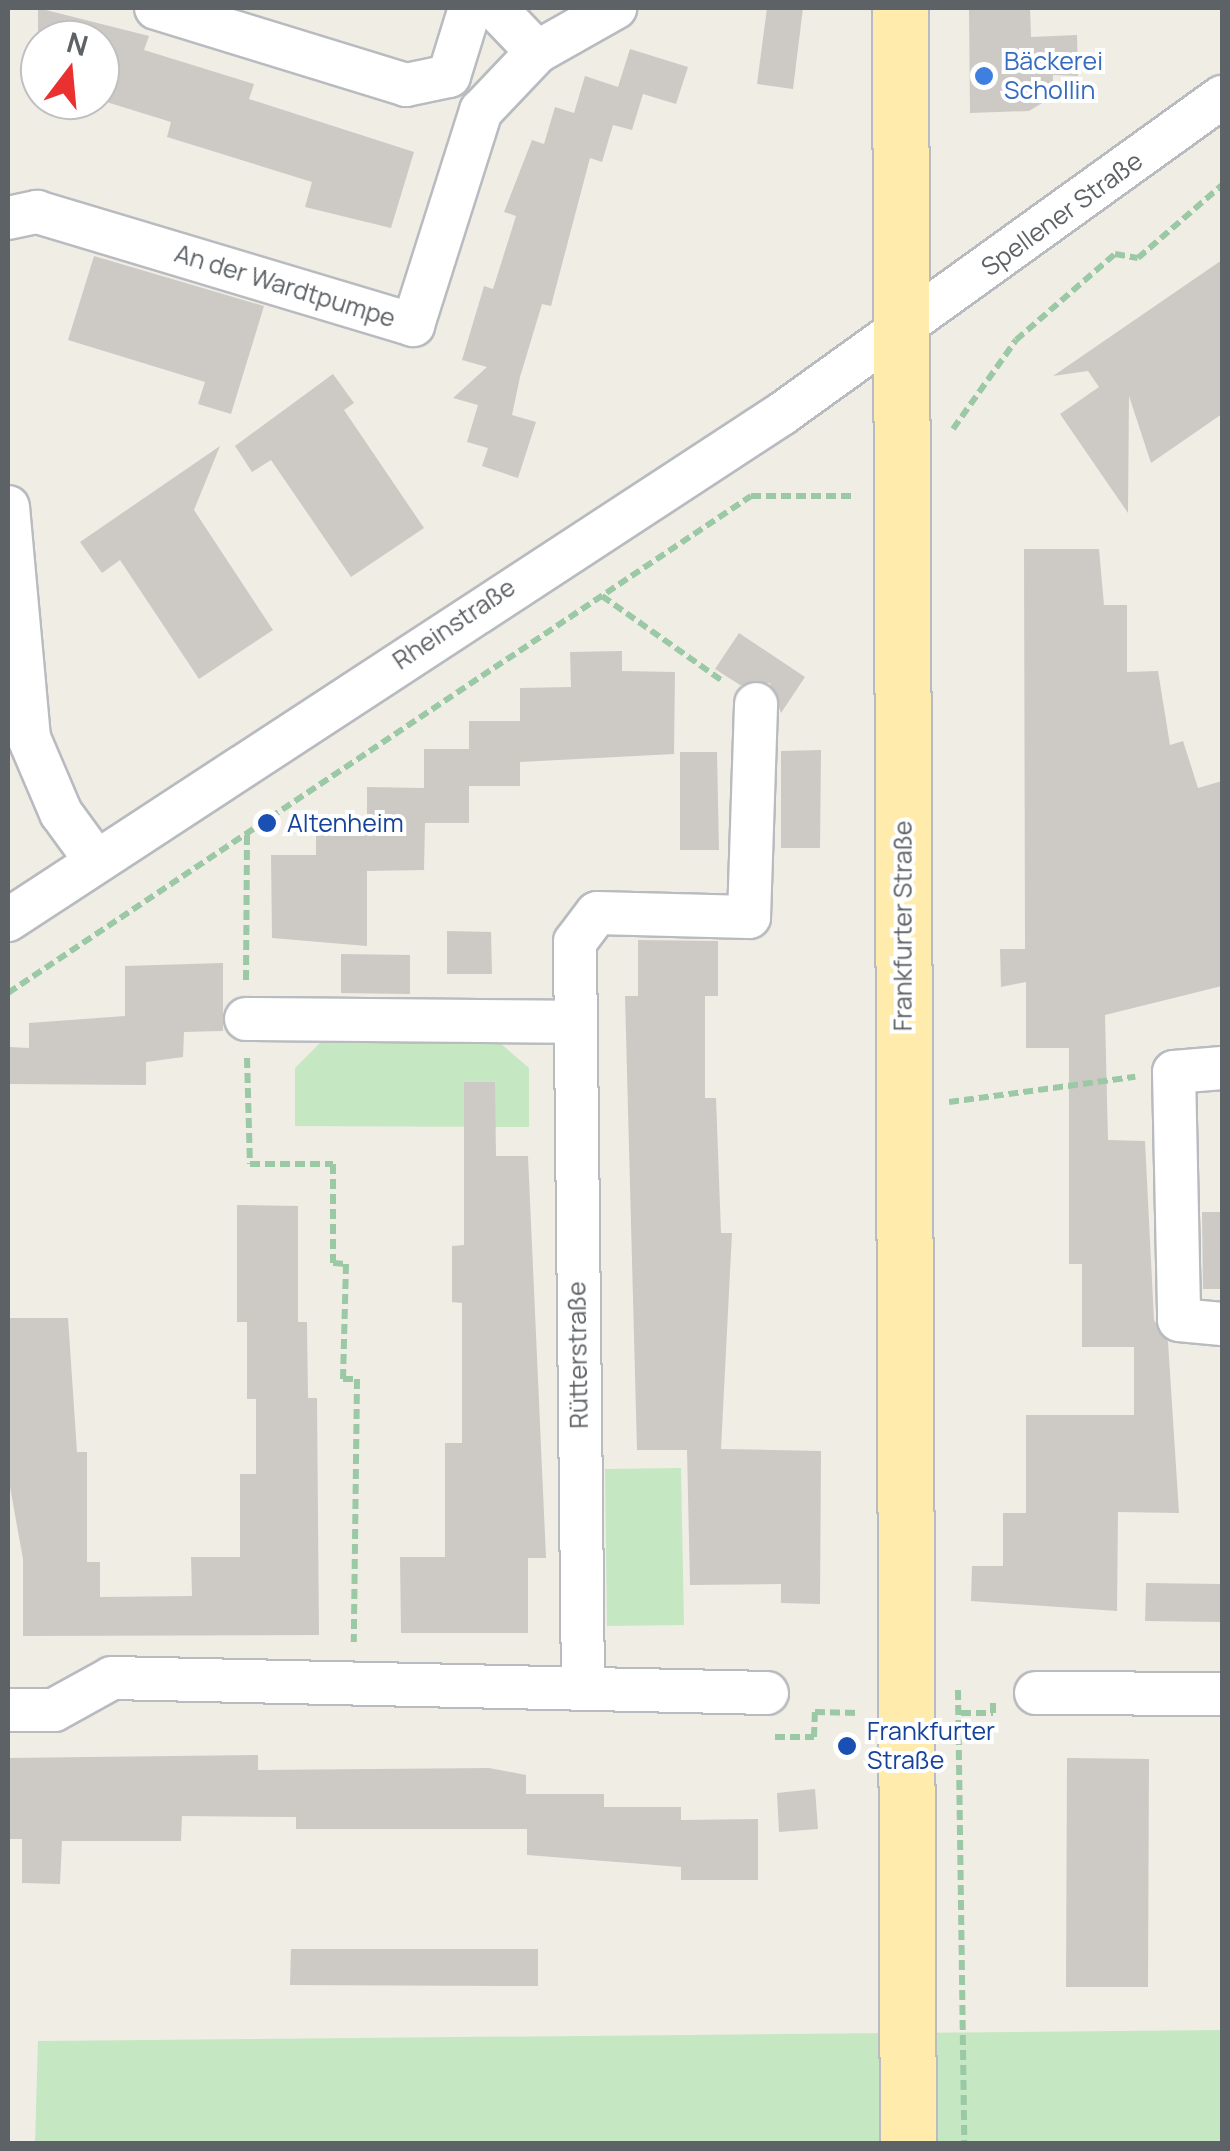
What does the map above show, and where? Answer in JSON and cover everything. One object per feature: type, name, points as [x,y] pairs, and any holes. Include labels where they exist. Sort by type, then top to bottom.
[{"type":"main road","name":"Frankfurter Straße","points":[[900,8],[908,2144]]},
{"type":"street","points":[[156,8],[406,85],[449,76]]},
{"type":"street","points":[[449,76],[470,8]]},
{"type":"street","points":[[495,8],[537,52]]},
{"type":"street","name":"An der Wardtpumpe","points":[[8,218],[37,212],[412,325],[481,112],[537,52],[615,8]]},
{"type":"street","points":[[449,76],[481,112]]},
{"type":"street","name":"Spellener Straße","points":[[902,330],[1222,98]]},
{"type":"street","name":"Rheinstraße","points":[[8,920],[902,330]]},
{"type":"street","points":[[8,507],[29,738],[62,813],[96,861]]},
{"type":"street","name":"Rütterstraße","points":[[583,1686],[575,942],[597,913],[749,917],[756,704]]},
{"type":"street","points":[[246,1019],[573,1022]]},
{"type":"street","points":[[1222,1068],[1174,1072],[1178,1320],[1222,1324]]},
{"type":"street","points":[[8,1710],[54,1710],[112,1678],[767,1693]]},
{"type":"street","points":[[1036,1693],[1222,1694]]},
{"type":"path","points":[[952,442],[953,424],[1016,340],[1115,254],[1138,258],[1222,185]]},
{"type":"path","points":[[8,994],[751,496],[902,496]]},
{"type":"path","points":[[602,596],[756,704]]},
{"type":"path","points":[[247,832],[250,1164],[333,1164],[334,1263],[346,1264],[343,1379],[357,1379],[354,1682]]},
{"type":"path","points":[[903,1108],[1174,1072]]},
{"type":"green space","points":[[321,1042],[500,1043],[529,1068],[529,1127],[295,1126],[295,1068]]},
{"type":"green space","points":[[681,1468],[684,1625],[607,1626],[605,1469]]},
{"type":"green space","points":[[1222,2030],[1222,2143],[35,2144],[38,2041]]},
{"type":"building","points":[[38,8],[86,20],[38,20]]},
{"type":"building","points":[[767,8],[803,8],[793,89],[757,84]]},
{"type":"building","points":[[969,8],[1030,8],[1031,37],[1077,35],[1078,76],[1053,75],[1052,97],[1029,111],[970,113]]},
{"type":"building","points":[[120,29],[149,36],[144,50],[254,84],[249,99],[414,152],[391,228],[305,207],[312,182],[167,137],[171,122],[120,106]]},
{"type":"building","points":[[630,49],[688,67],[676,104],[643,94],[632,130],[613,125],[602,162],[590,158],[551,306],[542,304],[520,377],[512,415],[536,422],[518,478],[482,466],[488,448],[467,442],[478,405],[453,398],[487,367],[462,360],[484,286],[493,289],[516,216],[504,212],[532,140],[544,144],[555,107],[574,113],[585,76],[618,87]]},
{"type":"building","points":[[94,256],[264,306],[231,414],[198,404],[205,382],[68,340]]},
{"type":"building","points":[[1222,260],[1222,414],[1151,463],[1129,396],[1128,513],[1060,414],[1099,387],[1088,371],[1053,376]]},
{"type":"building","points":[[333,374],[354,403],[344,410],[424,528],[351,577],[271,460],[252,472],[235,446]]},
{"type":"building","points":[[220,446],[194,510],[273,630],[199,679],[120,560],[102,573],[80,542]]},
{"type":"building","points":[[1024,549],[1099,549],[1104,605],[1127,605],[1127,672],[1158,671],[1170,745],[1183,741],[1198,788],[1222,781],[1222,986],[1105,1015],[1108,1140],[1145,1141],[1154,1320],[1168,1342],[1179,1513],[1118,1512],[1117,1611],[971,1601],[972,1566],[1003,1566],[1003,1513],[1026,1513],[1026,1415],[1134,1415],[1134,1347],[1082,1347],[1082,1264],[1069,1264],[1069,1048],[1026,1048],[1026,982],[1001,987],[1000,949],[1025,949]]},
{"type":"building","points":[[739,633],[805,677],[781,713],[770,683],[740,685],[715,669]]},
{"type":"building","points":[[622,651],[622,671],[675,672],[674,754],[520,762],[520,786],[469,786],[469,823],[425,823],[424,870],[367,871],[367,946],[272,938],[271,855],[316,855],[316,820],[367,819],[367,787],[424,788],[424,749],[469,749],[469,721],[520,721],[520,688],[571,687],[570,652]]},
{"type":"building","points":[[821,750],[820,848],[781,848],[781,751]]},
{"type":"building","points":[[680,752],[717,752],[719,850],[680,850]]},
{"type":"building","points":[[447,931],[491,932],[492,974],[447,974]]},
{"type":"building","points":[[638,940],[718,941],[718,996],[705,996],[705,1098],[716,1098],[721,1233],[732,1233],[721,1449],[821,1451],[820,1604],[781,1603],[781,1584],[690,1585],[687,1450],[637,1450],[625,996],[638,996]]},
{"type":"building","points":[[341,954],[410,955],[410,994],[341,993]]},
{"type":"building","points":[[223,963],[223,1031],[184,1032],[183,1057],[146,1062],[146,1085],[10,1084],[10,1047],[29,1048],[29,1023],[125,1016],[125,966]]},
{"type":"building","points":[[464,1082],[495,1082],[496,1156],[528,1156],[546,1558],[528,1558],[528,1633],[401,1633],[400,1557],[445,1557],[445,1443],[462,1443],[462,1303],[452,1302],[452,1246],[464,1245]]},
{"type":"building","points":[[237,1205],[298,1206],[298,1322],[307,1322],[308,1398],[317,1398],[319,1635],[23,1636],[23,1559],[8,1476],[8,1318],[68,1318],[77,1452],[87,1452],[87,1562],[100,1562],[100,1597],[192,1596],[191,1557],[240,1557],[240,1474],[256,1474],[256,1399],[247,1399],[247,1322],[237,1322]]},
{"type":"building","points":[[1202,1212],[1222,1212],[1222,1289],[1203,1289]]},
{"type":"building","points":[[1146,1583],[1222,1584],[1222,1622],[1145,1621]]},
{"type":"building","points":[[258,1755],[258,1770],[489,1768],[526,1775],[526,1794],[604,1794],[604,1807],[681,1807],[681,1820],[758,1819],[758,1880],[681,1880],[681,1867],[527,1855],[527,1829],[296,1829],[296,1817],[182,1816],[181,1841],[62,1841],[60,1884],[22,1883],[22,1839],[8,1839],[8,1758]]},
{"type":"building","points":[[1067,1758],[1149,1759],[1148,1987],[1066,1987]]},
{"type":"building","points":[[815,1789],[818,1829],[779,1832],[777,1793]]},
{"type":"building","points":[[291,1949],[538,1949],[538,1986],[290,1985]]},
{"type":"place","name":"Bäckerei Schollin","points":[[984,76]]},
{"type":"place","name":"Altenheim","points":[[267,823]]},
{"type":"place","name":"Frankfurter Straße","points":[[847,1746]]}]
